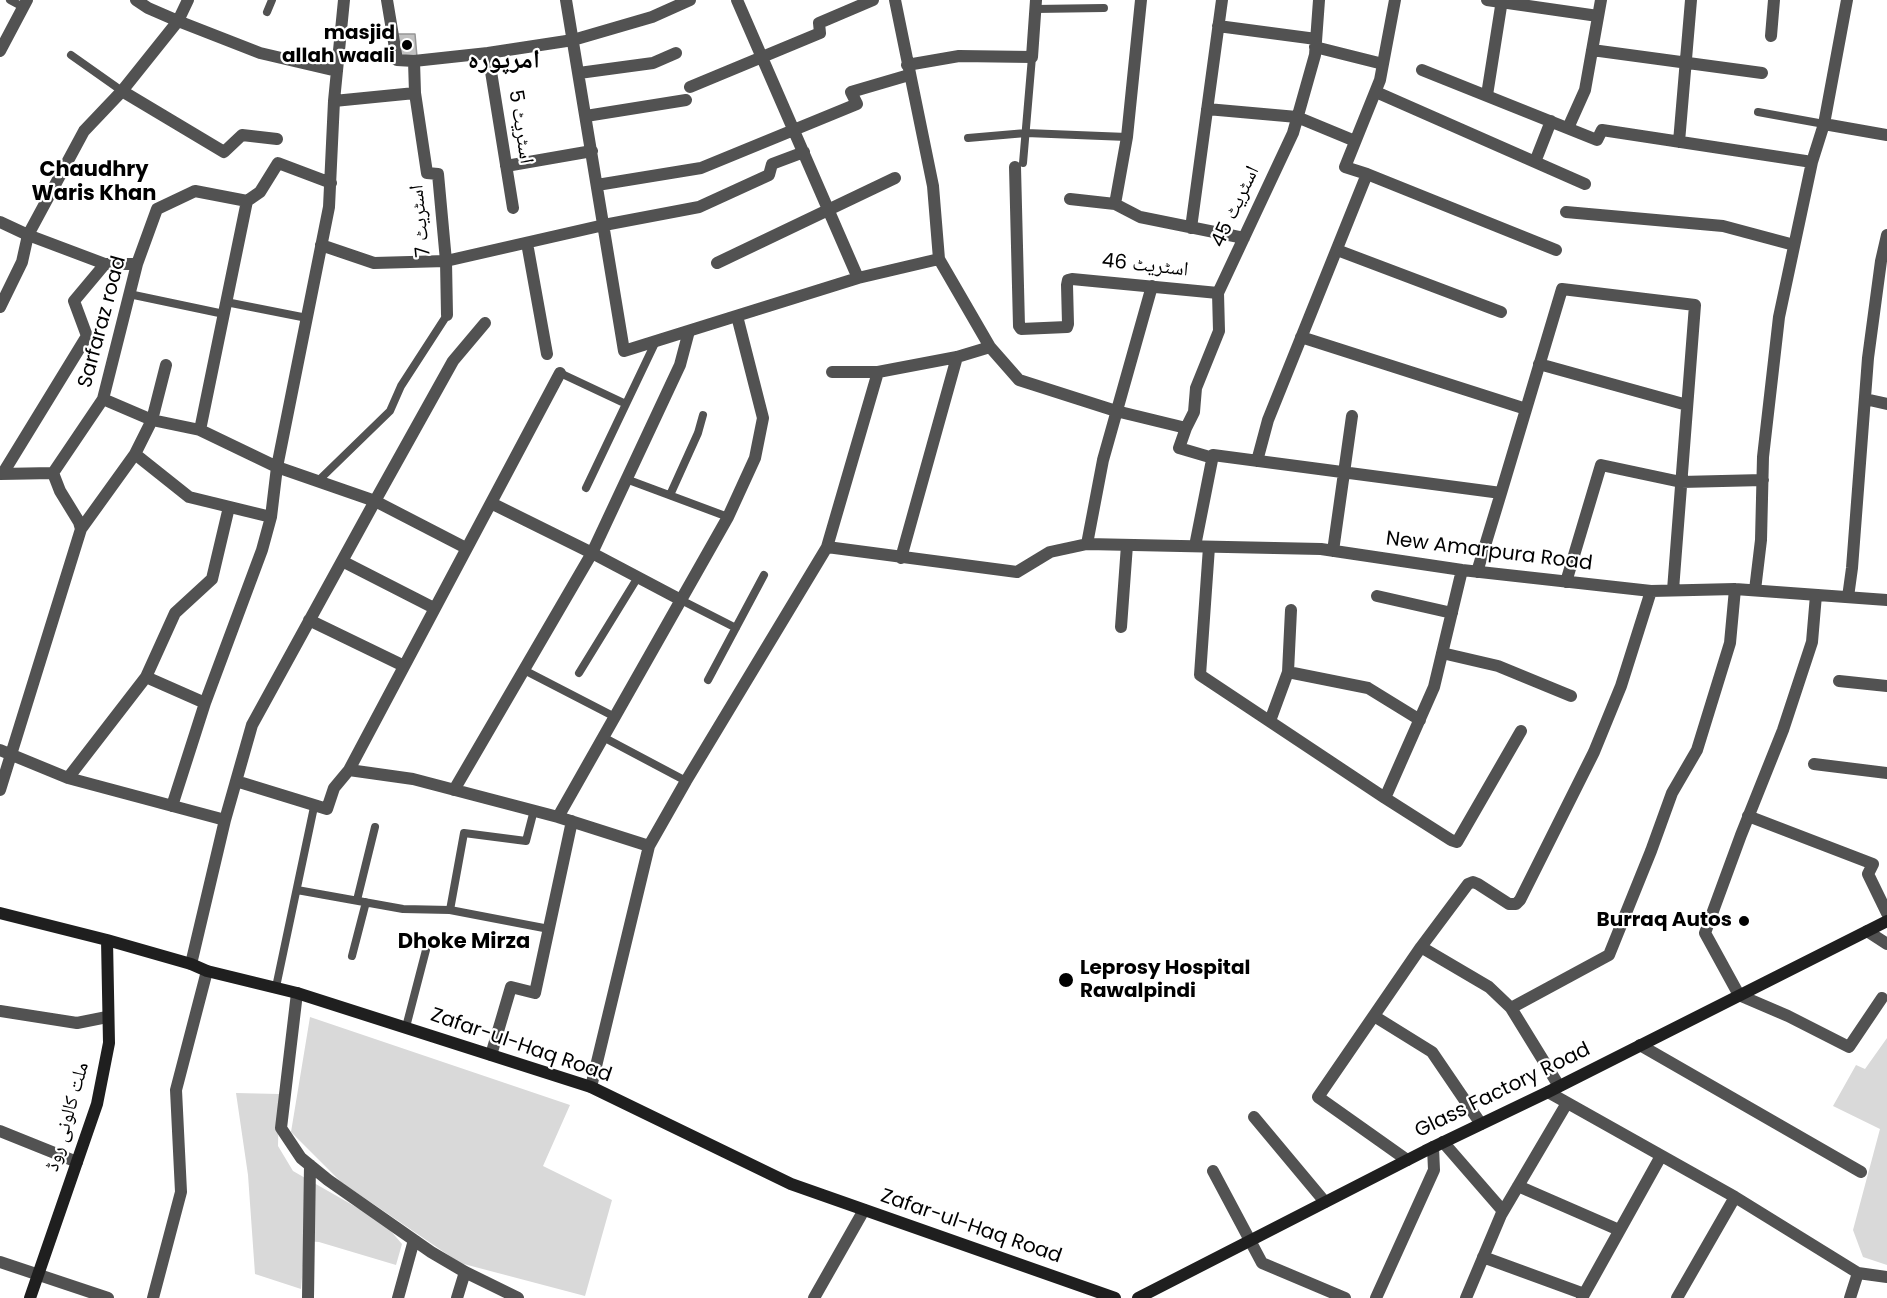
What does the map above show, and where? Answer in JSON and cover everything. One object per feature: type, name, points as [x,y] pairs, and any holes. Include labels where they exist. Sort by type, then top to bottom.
[{"type":"street","points":[[136,0],[178,21],[260,53],[336,71]]},
{"type":"street","points":[[0,307],[22,262],[28,235],[84,131],[122,91],[178,21],[188,0]]},
{"type":"street","points":[[172,806],[205,703],[262,550],[271,517],[277,467],[329,207],[336,71],[344,0]]},
{"type":"street","points":[[387,0],[397,60],[414,61],[573,40],[652,17],[690,0]]},
{"type":"street","points":[[566,0],[624,351],[858,278],[939,259]]},
{"type":"street","points":[[737,0],[858,278]]},
{"type":"street","points":[[586,116],[688,93],[820,33],[819,23],[873,0]]},
{"type":"street","points":[[895,0],[933,186],[939,259],[990,347],[1019,380],[1116,411],[1186,428],[1179,448],[1213,458]]},
{"type":"street","points":[[1115,204],[1127,137],[1141,0]]},
{"type":"street","points":[[1191,228],[1222,0]]},
{"type":"street","name":"اسٹریٹ 45","points":[[1186,428],[1194,412],[1196,388],[1219,331],[1218,293],[1293,133],[1315,55],[1318,0]]},
{"type":"street","points":[[1395,0],[1376,92],[1345,167],[1556,250]]},
{"type":"street","points":[[1488,0],[1598,16]]},
{"type":"street","points":[[1568,128],[1585,90],[1601,0]]},
{"type":"street","points":[[1679,142],[1691,0]]},
{"type":"street","points":[[1771,36],[1774,0]]},
{"type":"street","points":[[1755,590],[1761,540],[1763,457],[1779,317],[1812,162],[1824,124],[1847,0]]},
{"type":"street","points":[[1487,95],[1502,1]]},
{"type":"street","points":[[0,51],[25,4]]},
{"type":"street","points":[[597,186],[701,168],[857,104],[851,92],[908,70],[959,56],[1032,57],[1035,4]]},
{"type":"street","points":[[1218,26],[1316,43],[1383,64]]},
{"type":"street","points":[[1592,50],[1762,73]]},
{"type":"street","name":"اسٹریٹ 5","points":[[488,53],[513,208]]},
{"type":"street","points":[[579,73],[653,63],[676,53]]},
{"type":"street","name":"اسٹریٹ 7","points":[[414,61],[415,93],[427,173],[438,174],[446,261],[447,315]]},
{"type":"street","points":[[1422,70],[1597,140],[1602,130],[1812,162]]},
{"type":"street","points":[[122,91],[224,152],[242,135],[277,140]]},
{"type":"street","points":[[1376,92],[1585,184]]},
{"type":"street","points":[[334,101],[415,93]]},
{"type":"street","points":[[1207,109],[1297,117],[1355,141]]},
{"type":"street","points":[[1535,162],[1551,122]]},
{"type":"street","points":[[1824,124],[1887,135]]},
{"type":"street","points":[[506,166],[592,151]]},
{"type":"street","points":[[321,244],[374,263],[446,261],[604,225],[699,207],[769,175],[772,164],[804,152]]},
{"type":"street","points":[[200,430],[247,201],[260,192],[278,163],[332,183]]},
{"type":"street","name":"اسٹریٹ 46","points":[[1019,165],[1019,326],[1021,329],[1067,327],[1068,280],[1072,279],[1218,293]]},
{"type":"street","points":[[1257,461],[1268,420],[1367,174]]},
{"type":"street","points":[[717,263],[895,178]]},
{"type":"street","name":"Sarfaraz road","points":[[53,473],[103,399],[137,264],[157,209],[195,191],[247,201]]},
{"type":"street","points":[[1070,199],[1115,204],[1140,217],[1244,238]]},
{"type":"street","points":[[1566,212],[1723,226],[1794,245]]},
{"type":"street","points":[[0,222],[105,264],[137,264]]},
{"type":"street","points":[[1848,597],[1865,399],[1881,261],[1887,235]]},
{"type":"street","points":[[527,243],[547,354]]},
{"type":"street","points":[[1336,250],[1501,312]]},
{"type":"street","points":[[2,474],[87,336],[74,301],[105,264]]},
{"type":"street","points":[[1087,544],[1103,460],[1152,286]]},
{"type":"street","points":[[1477,572],[1562,289],[1695,305],[1672,590]]},
{"type":"street","points":[[558,817],[728,518],[755,458],[763,418],[737,316]]},
{"type":"street","points":[[191,964],[225,820],[252,725],[453,362],[485,323]]},
{"type":"street","points":[[454,790],[592,553],[680,365],[689,331]]},
{"type":"street","points":[[1301,337],[1526,409]]},
{"type":"street","points":[[832,372],[878,372],[957,357],[990,347]]},
{"type":"street","points":[[901,558],[957,357]]},
{"type":"street","points":[[1539,364],[1687,405]]},
{"type":"street","points":[[0,790],[6,753],[81,529],[135,454],[152,420],[166,365]]},
{"type":"street","points":[[591,1087],[649,846],[827,547],[878,372]]},
{"type":"street","points":[[236,781],[314,807],[327,809],[334,788],[349,770],[560,373]]},
{"type":"street","points":[[103,399],[152,420],[200,430],[277,467],[375,501],[466,548]]},
{"type":"street","points":[[1865,399],[1887,404]]},
{"type":"street","points":[[1333,551],[1352,416]]},
{"type":"street","points":[[135,454],[189,497],[271,517]]},
{"type":"street","points":[[1196,546],[1214,455],[1501,493]]},
{"type":"street","points":[[1566,582],[1601,465],[1681,482],[1763,480]]},
{"type":"street","points":[[2,474],[53,473],[81,529]]},
{"type":"street","points":[[491,502],[681,600]]},
{"type":"street","points":[[68,778],[146,676],[175,613],[212,579],[229,507]]},
{"type":"street","name":"New Amarpura Road","points":[[827,547],[1017,572],[1050,552],[1087,544],[1333,551],[1477,572],[1651,591],[1735,589],[1887,600]]},
{"type":"street","points":[[1121,627],[1127,545]]},
{"type":"street","points":[[1209,547],[1200,675],[1451,840],[1456,842],[1521,731]]},
{"type":"street","points":[[342,561],[434,608]]},
{"type":"street","points":[[1385,798],[1434,687],[1462,570]]},
{"type":"street","points":[[1511,1008],[1609,955],[1672,793],[1697,750],[1730,644],[1735,589]]},
{"type":"street","points":[[1407,1160],[1318,1097],[1421,947],[1468,884],[1473,882],[1478,884],[1509,904],[1516,904],[1520,900],[1594,752],[1621,686],[1651,591]]},
{"type":"street","points":[[1816,594],[1812,642],[1783,730],[1748,816],[1705,933],[1739,995],[1788,1016],[1849,1047],[1882,998]]},
{"type":"street","points":[[1377,596],[1452,614]]},
{"type":"street","points":[[1270,721],[1288,672],[1291,610]]},
{"type":"street","points":[[309,620],[404,666]]},
{"type":"street","points":[[1442,653],[1498,666],[1571,696]]},
{"type":"street","points":[[1288,672],[1368,688],[1420,720]]},
{"type":"street","points":[[146,676],[205,703]]},
{"type":"street","points":[[1839,681],[1887,686]]},
{"type":"street","points":[[6,753],[68,778],[225,820]]},
{"type":"street","points":[[1814,764],[1887,773]]},
{"type":"street","points":[[349,770],[413,779],[534,810],[649,846]]},
{"type":"street","points":[[1748,816],[1873,864],[1868,874],[1887,913]]},
{"type":"street","points":[[491,1055],[511,987],[535,993],[572,821]]},
{"type":"street","name":"Zafar-ul-Haq Road","points":[[0,913],[107,940],[191,964],[207,971],[297,993],[591,1087],[791,1184],[1115,1298]]},
{"type":"street","name":"Glass Factory Road","points":[[1138,1298],[1407,1160],[1548,1092],[1887,921]]},
{"type":"street","points":[[1867,931],[1887,944]]},
{"type":"street","name":"ملت کالونی روڈ","points":[[30,1298],[97,1104],[109,1043],[107,940]]},
{"type":"street","points":[[1421,947],[1489,987],[1511,1008],[1559,1086]]},
{"type":"street","points":[[153,1298],[181,1192],[176,1090],[207,971]]},
{"type":"street","points":[[297,993],[281,1128],[301,1158],[414,1240],[465,1272],[518,1298]]},
{"type":"street","points":[[0,1011],[76,1023],[107,1017]]},
{"type":"street","points":[[1374,1016],[1432,1052],[1480,1124]]},
{"type":"street","points":[[1640,1045],[1862,1172]]},
{"type":"street","points":[[1548,1092],[1735,1197],[1858,1273],[1887,1277]]},
{"type":"street","points":[[1466,1298],[1503,1211],[1567,1103]]},
{"type":"street","points":[[1254,1117],[1325,1202]]},
{"type":"street","points":[[0,1131],[77,1162]]},
{"type":"street","points":[[1438,1145],[1503,1211]]},
{"type":"street","points":[[1376,1298],[1434,1170],[1438,1145]]},
{"type":"street","points":[[1483,1257],[1583,1296],[1661,1156]]},
{"type":"street","points":[[308,1298],[310,1166]]},
{"type":"street","points":[[1213,1171],[1262,1263],[1345,1298]]},
{"type":"street","points":[[1518,1186],[1619,1230]]},
{"type":"street","points":[[1677,1298],[1735,1197]]},
{"type":"street","points":[[817,1297],[864,1210]]},
{"type":"street","points":[[398,1298],[414,1240]]},
{"type":"street","points":[[0,1262],[108,1298]]},
{"type":"street","points":[[457,1298],[465,1272]]},
{"type":"street","points":[[1850,1298],[1858,1273]]},
{"type":"lane","points":[[10,0],[25,4]]},
{"type":"lane","points":[[267,12],[272,0]]},
{"type":"lane","points":[[1035,4],[1104,8]]},
{"type":"lane","points":[[71,55],[122,91]]},
{"type":"lane","points":[[1019,165],[1026,133],[1032,57]]},
{"type":"lane","points":[[1758,112],[1824,124]]},
{"type":"lane","points":[[968,138],[1026,133],[1127,137]]},
{"type":"lane","points":[[129,294],[306,318]]},
{"type":"lane","points":[[318,481],[390,411],[401,386],[447,315]]},
{"type":"lane","points":[[586,488],[656,341]]},
{"type":"lane","points":[[560,373],[626,404]]},
{"type":"lane","points":[[670,495],[698,433],[703,415]]},
{"type":"lane","points":[[626,479],[728,518]]},
{"type":"lane","points":[[708,680],[764,575]]},
{"type":"lane","points":[[579,673],[638,577]]},
{"type":"lane","points":[[681,600],[736,628]]},
{"type":"lane","points":[[524,670],[615,717]]},
{"type":"lane","points":[[603,737],[686,781]]},
{"type":"lane","points":[[276,987],[314,807]]},
{"type":"lane","points":[[450,910],[464,833],[526,841],[534,810]]},
{"type":"lane","points":[[357,900],[375,827]]},
{"type":"lane","points":[[297,890],[403,909],[450,910],[549,929]]},
{"type":"lane","points":[[352,956],[366,902]]},
{"type":"lane","points":[[406,1028],[426,950]]},
{"type":"shaded area","points":[[310,1017],[570,1105],[543,1166],[612,1200],[585,1296],[460,1263],[341,1182],[291,1132]]},
{"type":"shaded area","points":[[1887,1038],[1887,1265],[1863,1257],[1853,1230],[1880,1129],[1833,1106],[1856,1065],[1865,1069]]},
{"type":"shaded area","points":[[236,1093],[279,1094],[278,1146],[293,1171],[384,1223],[402,1244],[396,1265],[319,1242],[305,1241],[301,1289],[255,1274],[248,1175]]},
{"type":"building","name":"masjid allah waali","points":[[397,34],[415,34],[417,57],[400,57]]},
{"type":"place","name":"masjid allah waali","points":[[407,45]]},
{"type":"place","name":"Burraq Autos","points":[[1744,921]]},
{"type":"place","name":"Leprosy Hospital Rawalpindi","points":[[1066,980]]},
{"type":"district","name":"امرپورہ","points":[[504,61]]},
{"type":"district","name":"Chaudhry Waris Khan","points":[[94,183]]},
{"type":"district","name":"Dhoke Mirza","points":[[464,943]]}]
